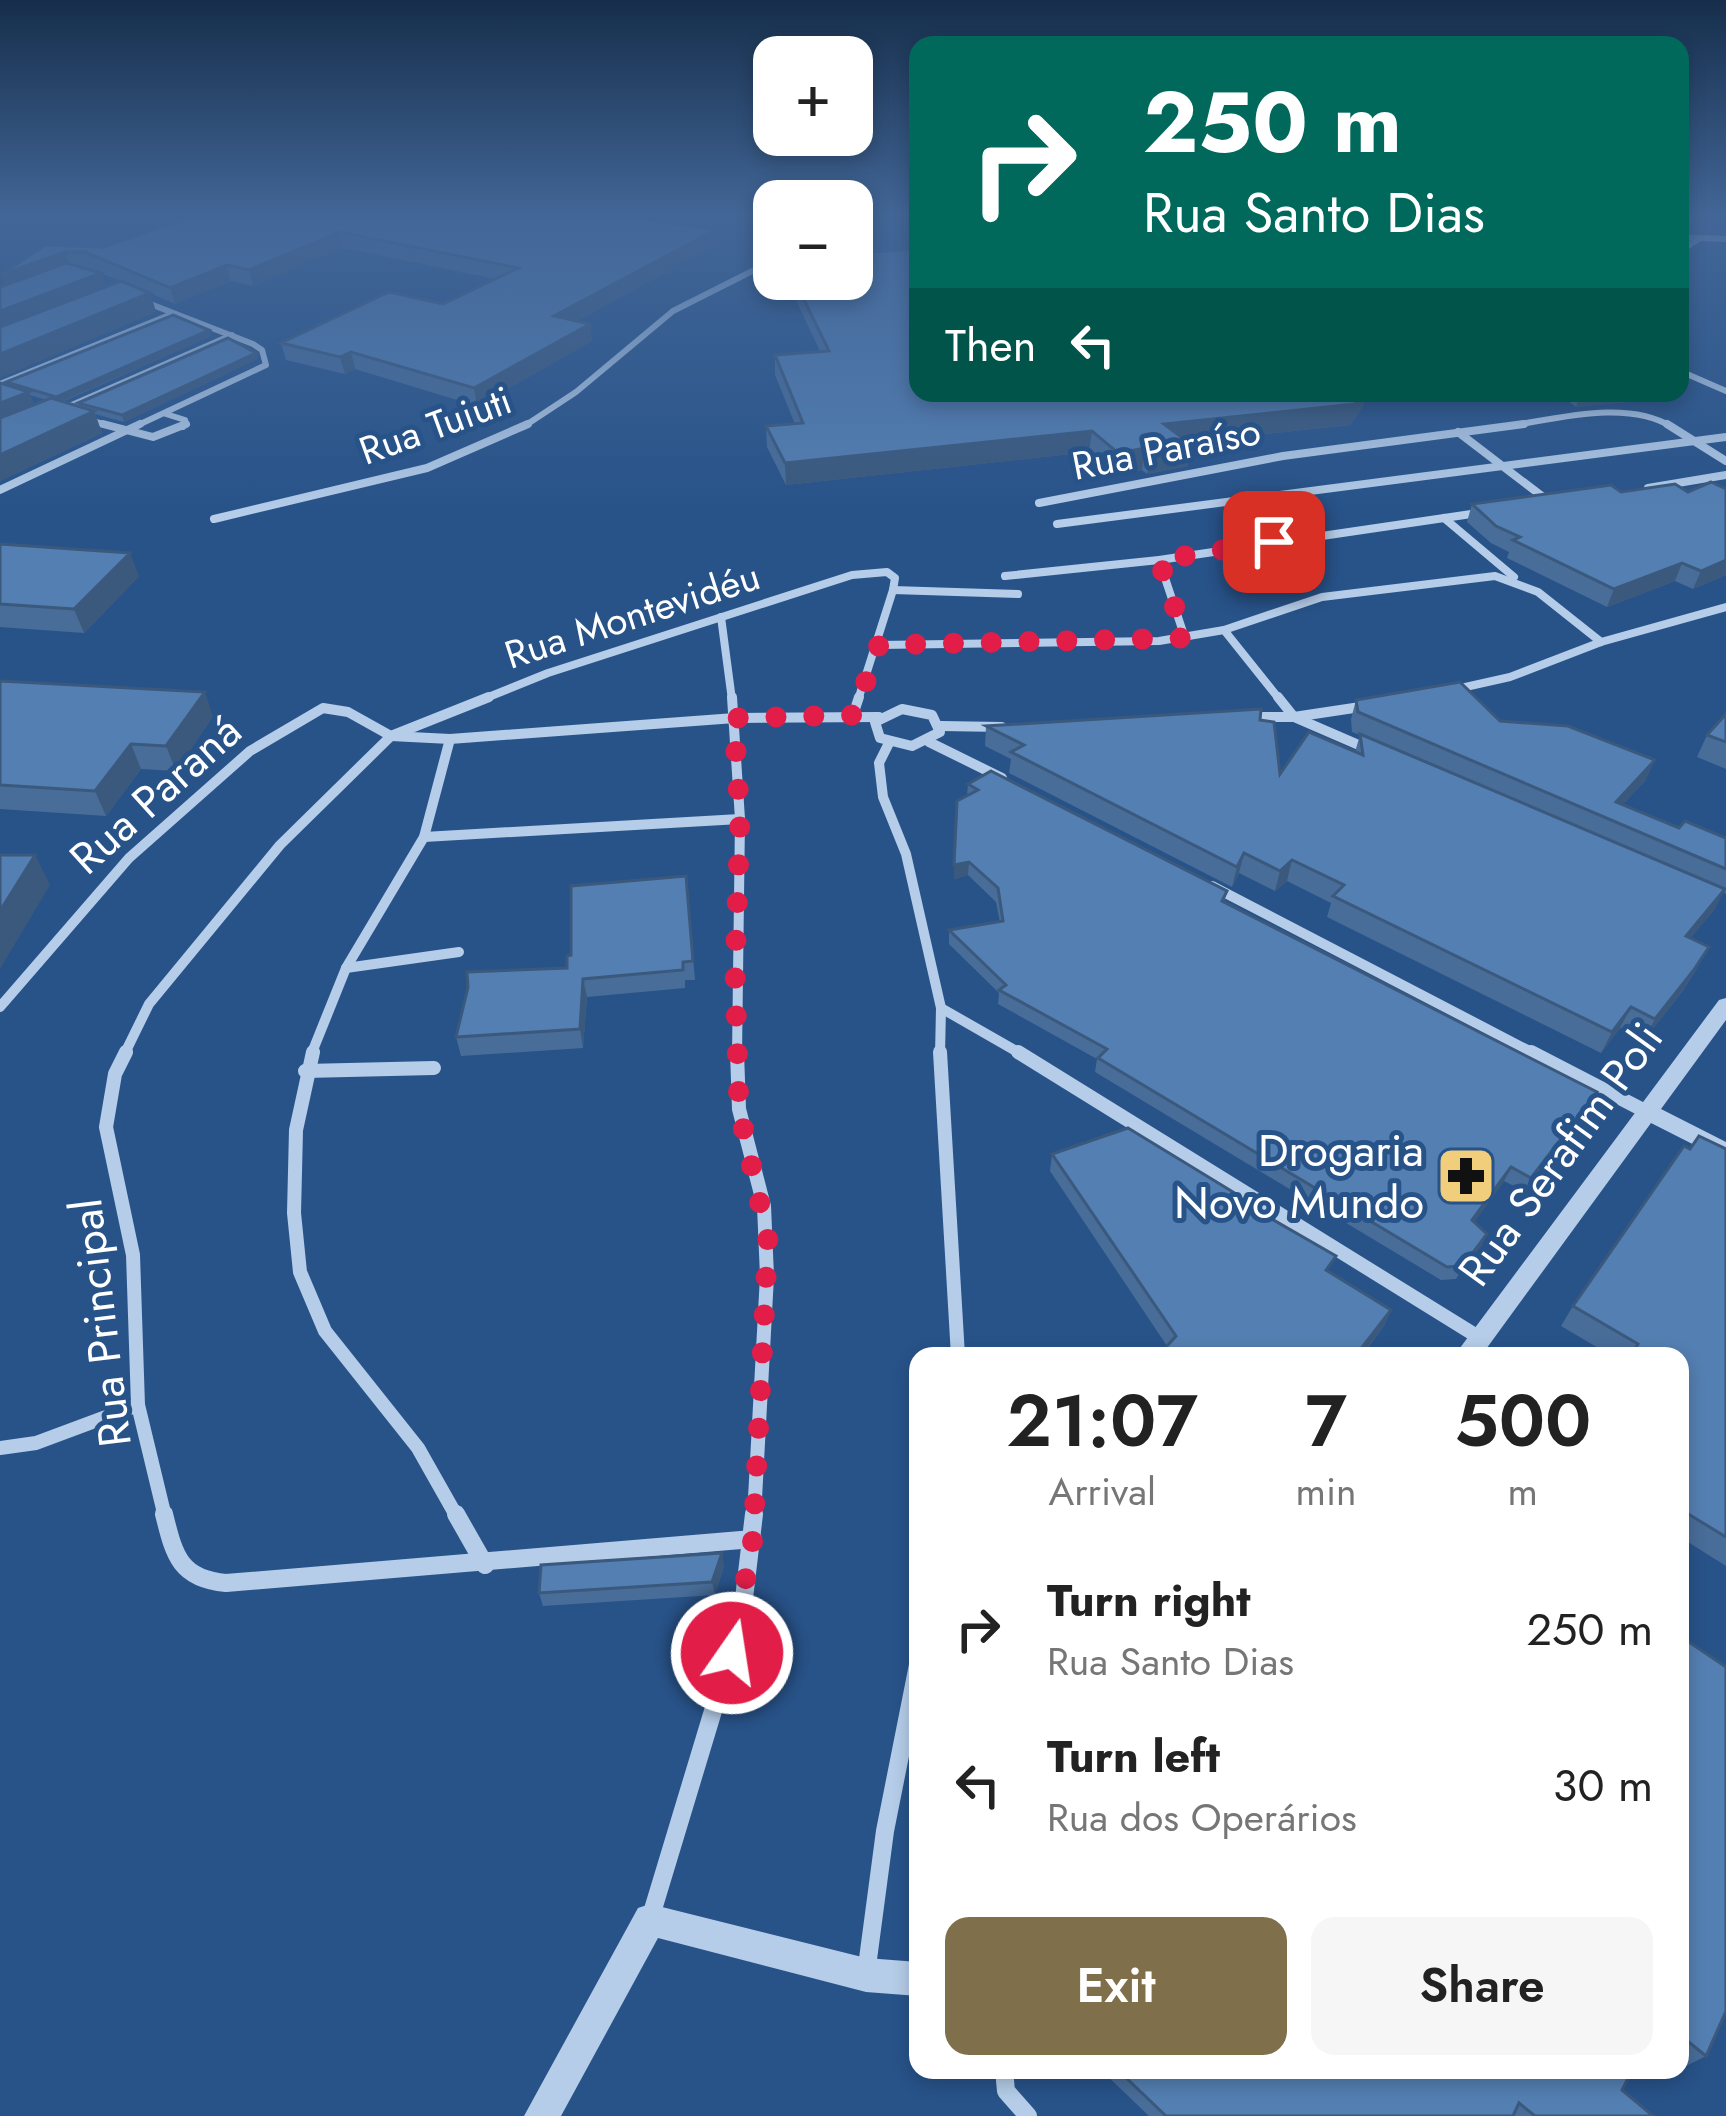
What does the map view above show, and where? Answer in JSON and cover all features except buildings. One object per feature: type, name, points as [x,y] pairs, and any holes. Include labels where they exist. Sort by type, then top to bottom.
[{"type":"street","points":[[0,384],[172,315]]},
{"type":"street","points":[[0,490],[265,368],[262,350],[233,334],[176,315]]},
{"type":"street","name":"Rua Tuiuti","points":[[214,520],[400,477],[512,433],[577,394],[669,315]]},
{"type":"street","points":[[38,420],[233,334]]},
{"type":"street","points":[[1689,375],[1726,391]]},
{"type":"street","points":[[38,406],[143,436],[164,436],[186,426],[184,420],[165,414]]},
{"type":"street","name":"Rua Paraíso","points":[[1039,503],[1283,456],[1592,415],[1642,412],[1661,417],[1694,441]]},
{"type":"street","points":[[1458,432],[1551,503]]},
{"type":"street","points":[[1057,524],[1726,437]]},
{"type":"street","points":[[1694,441],[1726,461]]},
{"type":"street","points":[[1634,490],[1726,475]]},
{"type":"street","points":[[1530,506],[1572,500]]},
{"type":"street","points":[[1004,576],[1159,560],[1508,509]]},
{"type":"street","points":[[1444,518],[1601,642]]},
{"type":"street","points":[[1159,560],[1185,638]]},
{"type":"street","name":"Rua Montevidéu","points":[[391,736],[463,704],[867,571],[887,572],[894,584],[1018,594]]},
{"type":"street","points":[[879,645],[1185,638],[1318,595],[1482,577],[1516,579]]},
{"type":"street","points":[[854,715],[894,584]]},
{"type":"street","points":[[1444,692],[1510,677],[1601,642],[1726,607]]},
{"type":"street","points":[[542,2116],[650,1920],[722,1692],[742,1615],[753,1539],[768,1240],[739,1109],[735,972],[740,819],[721,617]]},
{"type":"street","points":[[1224,629],[1294,717],[1376,752]]},
{"type":"street","points":[[1222,718],[1294,717],[1380,704]]},
{"type":"street","name":"Rua Paraná","points":[[0,1007],[129,858],[250,751],[310,712],[330,706],[391,736]]},
{"type":"street","points":[[391,736],[450,739],[734,718],[879,717],[913,709],[932,715],[941,726]]},
{"type":"street","points":[[879,717],[875,733],[889,743],[929,742],[1024,790]]},
{"type":"street","points":[[941,726],[1023,726]]},
{"type":"street","points":[[929,742],[941,726]]},
{"type":"street","name":"Rua Principal","points":[[391,736],[280,845],[222,910],[148,1004],[121,1057],[106,1126],[134,1255],[138,1405],[176,1561],[188,1575],[209,1582],[261,1583],[753,1539]]},
{"type":"street","points":[[450,739],[424,837],[346,968],[305,1071],[296,1130],[294,1213],[300,1273],[325,1331],[418,1448],[485,1564]]},
{"type":"street","points":[[889,743],[879,763],[883,797],[906,854],[941,1008],[939,1076],[957,1347]]},
{"type":"street","points":[[424,837],[740,819]]},
{"type":"street","points":[[1207,884],[1726,1152]]},
{"type":"street","points":[[346,968],[459,952]]},
{"type":"street","name":"Rua Serafim Poli","points":[[1474,1347],[1726,1005]]},
{"type":"street","points":[[941,1008],[986,1032],[1474,1347]]},
{"type":"street","points":[[305,1071],[434,1068]]},
{"type":"street","points":[[0,1448],[36,1443],[138,1405]]},
{"type":"street","points":[[866,1975],[885,1831],[909,1710]]},
{"type":"street","points":[[650,1920],[866,1975],[909,1978]]},
{"type":"street","points":[[1005,2079],[1006,2091],[1028,2116]]},
{"type":"place","name":"Drogaria Novo Mundo","points":[[1466,1176]]},
{"type":"route","points":[[732,1653],[753,1539],[768,1240],[739,1109],[735,972],[740,819],[734,718],[854,715],[879,645],[1185,638],[1159,560],[1274,542]]}]
